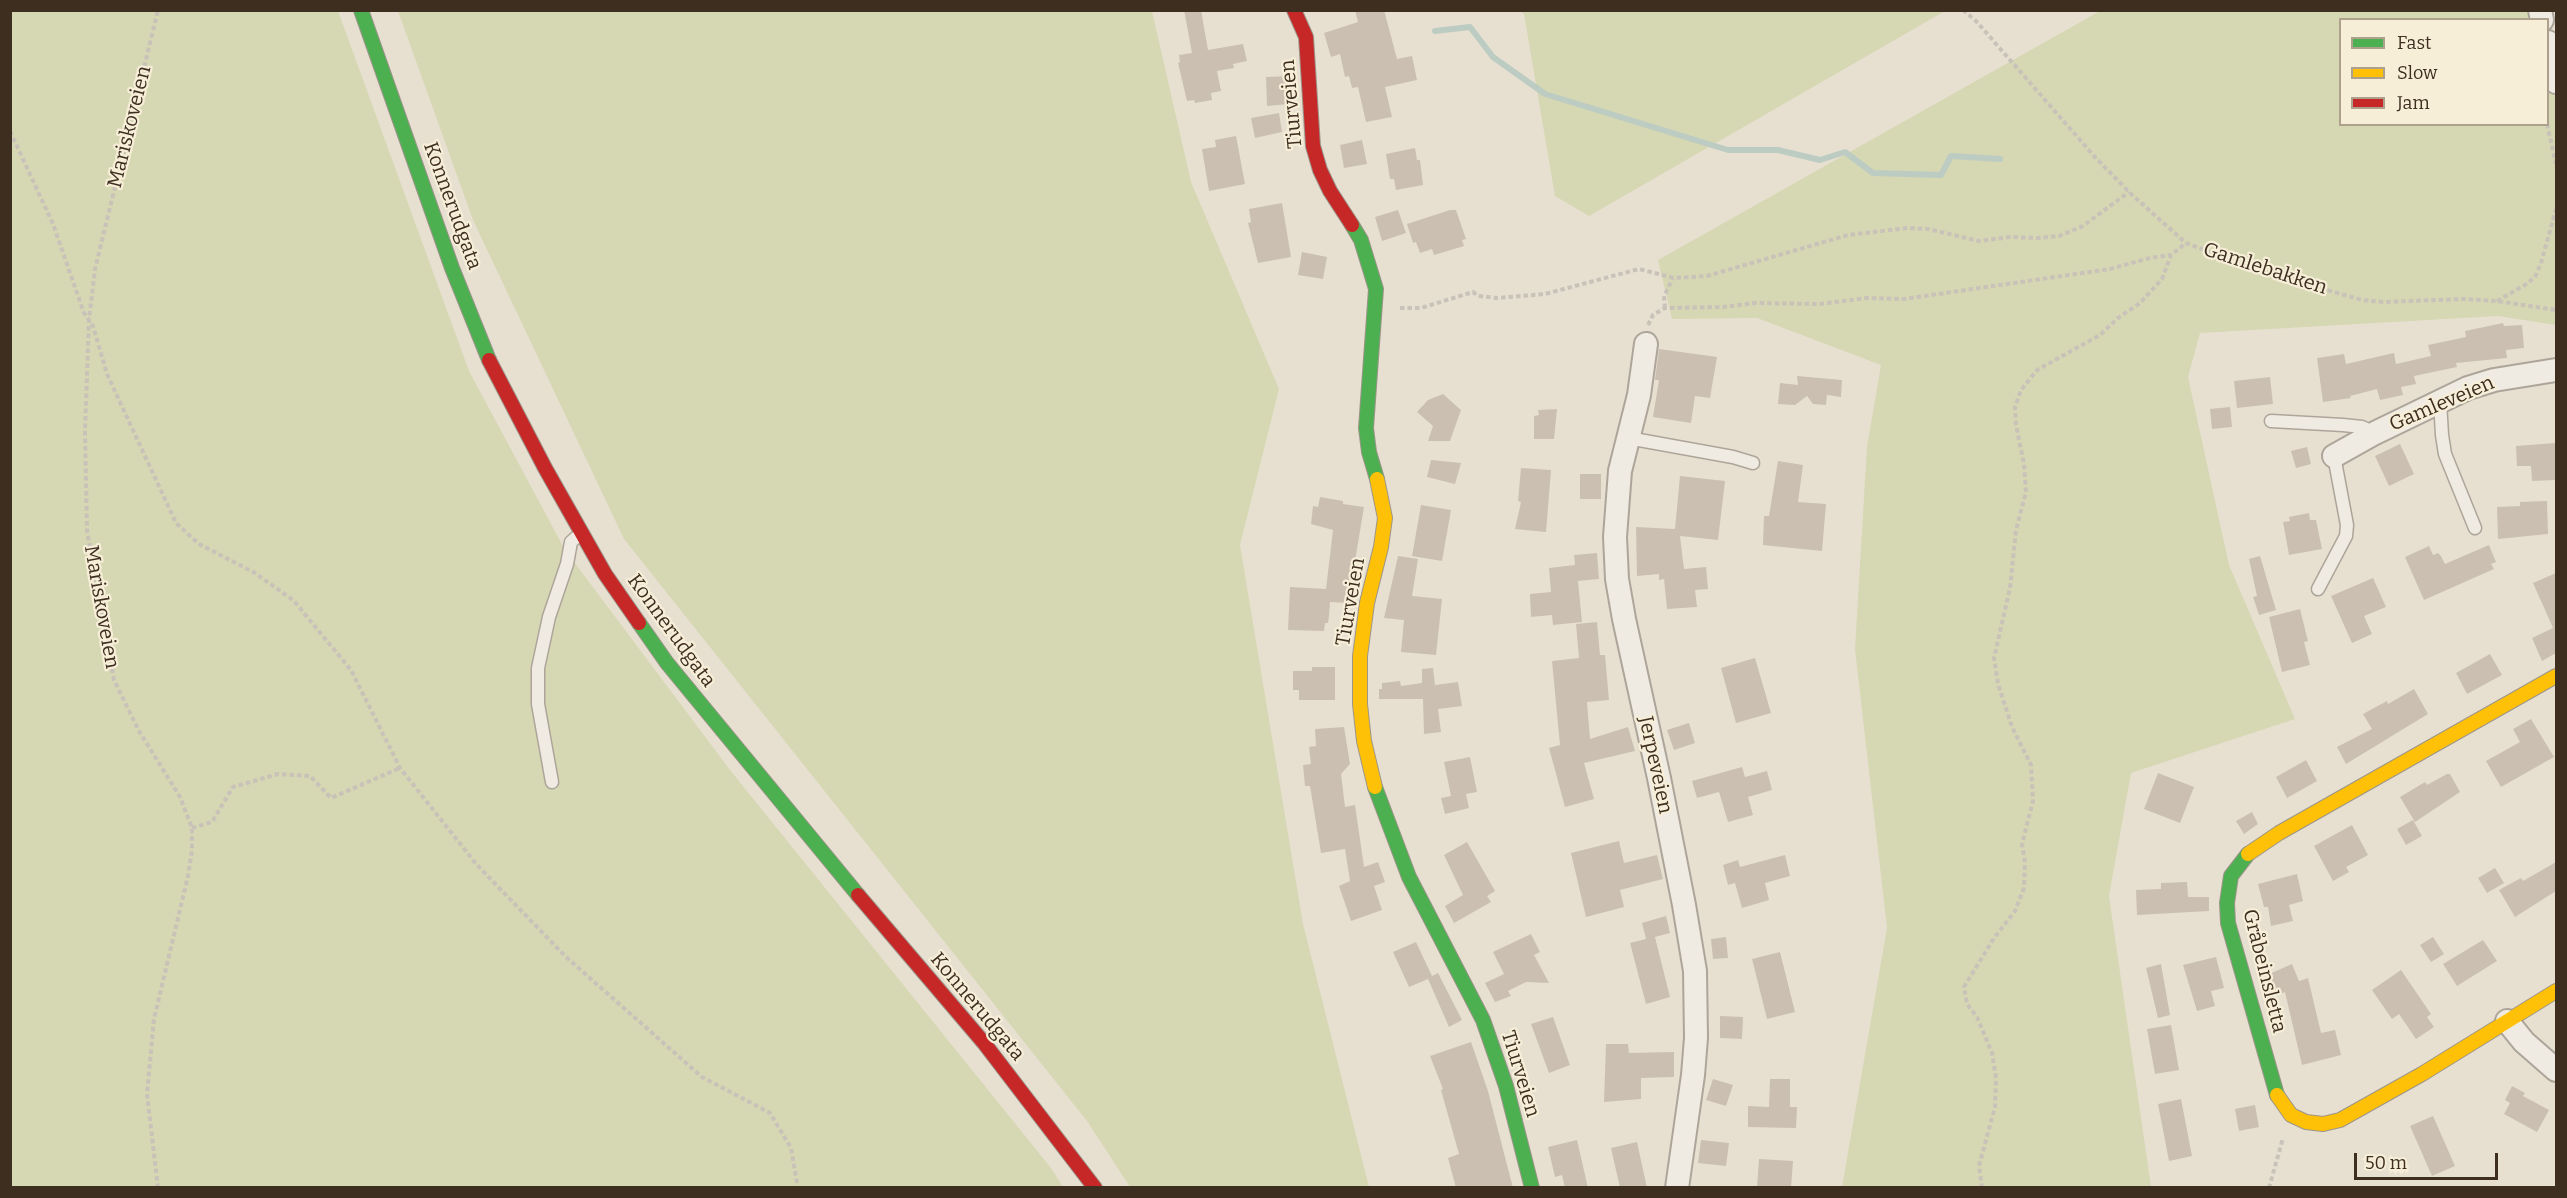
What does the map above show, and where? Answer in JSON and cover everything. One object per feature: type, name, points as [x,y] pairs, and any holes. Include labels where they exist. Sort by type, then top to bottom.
[{"type":"street","name":"Konnerudgata","points":[[361,10],[452,268],[496,376],[581,533],[631,614],[667,663],[883,925],[984,1043],[1095,1188]]},
{"type":"street","name":"Tiurveien","points":[[1294,10],[1306,37],[1313,146],[1320,170],[1330,191],[1354,228],[1374,277],[1375,308],[1366,428],[1369,452],[1380,487],[1385,518],[1381,547],[1367,603],[1360,656],[1360,704],[1364,741],[1378,798],[1409,877],[1483,1020],[1506,1086],[1532,1188]]},
{"type":"street","points":[[2549,51],[2556,82]]},
{"type":"street","name":"Jerpeveien","points":[[1646,344],[1639,395],[1620,471],[1616,501],[1617,579],[1684,905],[1695,971],[1696,1038],[1677,1188]]},
{"type":"street","name":"Gamleveien","points":[[2334,456],[2440,401],[2494,380],[2556,370]]},
{"type":"street","name":"Gråbeinsletta","points":[[2291,1115],[2273,1087],[2234,945],[2228,913],[2228,888],[2231,876],[2249,853],[2279,833],[2556,676]]},
{"type":"street","points":[[2291,1115],[2306,1122],[2323,1124],[2340,1120],[2422,1074],[2556,991]]},
{"type":"street","points":[[2507,1021],[2524,1042],[2556,1070]]},
{"type":"lane","points":[[2440,401],[2445,454],[2475,528]]},
{"type":"lane","points":[[2271,421],[2343,424],[2362,427],[2375,433]]},
{"type":"lane","points":[[1628,438],[1733,457],[1753,463]]},
{"type":"lane","points":[[2318,589],[2346,536],[2347,525],[2334,456]]},
{"type":"lane","points":[[552,782],[538,704],[538,668],[549,617],[567,564],[571,542],[581,533]]},
{"type":"path","name":"Mariskoveien","points":[[158,10],[95,269],[89,320],[85,431],[87,531],[112,669],[121,696],[139,731],[180,797],[192,828],[192,850],[188,876],[154,1019],[147,1094],[158,1188]]},
{"type":"path","name":"Gamlebakken","points":[[1963,10],[1976,21],[2094,156],[2129,192],[2186,243],[2261,272],[2362,300],[2383,302],[2463,299],[2497,301],[2556,310]]},
{"type":"path","points":[[2547,126],[2556,164]]},
{"type":"path","points":[[10,131],[53,224],[93,326],[107,374],[176,523],[199,544],[255,573],[294,601],[351,670],[400,768],[477,864],[566,957],[702,1077],[770,1113],[791,1148],[798,1188]]},
{"type":"path","points":[[1375,308],[1421,308],[1473,292],[1478,296],[1497,298],[1545,294],[1639,269],[1674,278],[1707,276],[1848,235],[1908,228],[1928,229],[1979,241],[2059,236],[2083,226],[2129,192]]},
{"type":"path","points":[[2497,301],[2535,277],[2556,209]]},
{"type":"path","points":[[1674,278],[1664,296],[1665,308],[1723,307],[1755,303],[1819,304],[1841,299],[1904,299],[2110,269],[2171,255],[2186,243]]},
{"type":"path","points":[[1982,1188],[1979,1166],[1995,1107],[1996,1078],[1992,1053],[1977,1017],[1967,1004],[1964,987],[1994,938],[2015,911],[2025,888],[2022,844],[2033,801],[2031,765],[2012,727],[1998,684],[1994,658],[2010,588],[2016,530],[2026,492],[2024,464],[2014,407],[2021,390],[2037,370],[2100,335],[2118,318],[2140,303],[2162,279],[2171,255]]},
{"type":"path","points":[[192,828],[212,822],[233,787],[278,774],[310,776],[331,798],[400,768]]},
{"type":"path","points":[[2269,1188],[2291,1115]]},
{"type":"green space","points":[[10,11],[338,11],[469,371],[565,550],[730,770],[1051,1168],[1063,1187],[11,1187]]},
{"type":"green space","points":[[398,11],[1152,11],[1191,182],[1279,389],[1240,545],[1303,924],[1369,1187],[1130,1187],[1087,1121],[624,539],[473,220]]},
{"type":"green space","points":[[1519,11],[1945,11],[1589,216],[1555,196],[1524,14]]},
{"type":"green space","points":[[2100,11],[2537,11],[2539,18],[2339,18],[2339,126],[2549,126],[2549,66],[2556,102],[2556,325],[2498,316],[2200,333],[2188,377],[2229,565],[2295,719],[2131,773],[2109,896],[2151,1187],[1842,1187],[1887,928],[1855,649],[1867,447],[1881,365],[1757,318],[1672,319],[1658,260]]},
{"type":"building","points":[[1184,10],[1201,10],[1208,50],[1243,44],[1247,61],[1233,64],[1234,68],[1217,71],[1221,91],[1211,93],[1212,100],[1195,103],[1194,100],[1187,101],[1178,63],[1180,62],[1179,55],[1192,53]]},
{"type":"building","points":[[1355,10],[1384,10],[1397,59],[1412,56],[1417,80],[1385,87],[1392,117],[1366,122],[1358,87],[1352,88],[1349,76],[1345,77],[1340,54],[1331,57],[1324,33],[1358,22]]},
{"type":"building","points":[[1290,76],[1289,104],[1267,106],[1266,77]]},
{"type":"building","points":[[1279,113],[1282,132],[1255,138],[1251,118]]},
{"type":"building","points":[[1236,136],[1245,184],[1209,191],[1202,149],[1216,147],[1215,140]]},
{"type":"building","points":[[1362,140],[1367,164],[1344,168],[1340,145]]},
{"type":"building","points":[[1415,148],[1417,160],[1420,160],[1423,185],[1396,190],[1394,179],[1390,179],[1386,154]]},
{"type":"building","points":[[1282,203],[1291,257],[1258,263],[1248,223],[1251,222],[1249,209]]},
{"type":"building","points":[[1398,210],[1406,233],[1382,241],[1375,217]]},
{"type":"building","points":[[1456,210],[1466,239],[1462,240],[1464,246],[1434,255],[1432,249],[1420,253],[1416,242],[1413,243],[1407,224]]},
{"type":"building","points":[[1302,252],[1327,257],[1323,279],[1298,275]]},
{"type":"building","points":[[2503,323],[2504,326],[2522,325],[2524,348],[2506,350],[2507,358],[2456,363],[2457,367],[2414,376],[2416,384],[2401,387],[2403,395],[2380,400],[2377,389],[2350,396],[2351,398],[2323,402],[2317,358],[2344,354],[2346,364],[2394,353],[2396,364],[2431,356],[2428,345],[2466,337],[2465,331]]},
{"type":"building","points":[[1659,349],[1717,357],[1710,398],[1695,396],[1691,423],[1653,417],[1659,380],[1655,380]]},
{"type":"building","points":[[1797,376],[1842,380],[1841,397],[1827,395],[1826,405],[1813,404],[1807,396],[1795,405],[1778,404],[1780,383],[1798,385]]},
{"type":"building","points":[[2270,377],[2273,404],[2237,408],[2234,381]]},
{"type":"building","points":[[1443,394],[1461,410],[1450,441],[1428,441],[1433,426],[1417,412],[1428,400]]},
{"type":"building","points":[[2230,407],[2232,427],[2212,429],[2210,409]]},
{"type":"building","points":[[1557,409],[1554,439],[1534,439],[1534,416],[1539,415],[1538,410]]},
{"type":"building","points":[[2556,443],[2556,480],[2532,481],[2531,466],[2517,466],[2516,446]]},
{"type":"building","points":[[2400,444],[2414,474],[2389,486],[2375,456]]},
{"type":"building","points":[[2307,447],[2311,464],[2296,468],[2291,451]]},
{"type":"building","points":[[1431,460],[1461,463],[1455,484],[1427,477]]},
{"type":"building","points":[[1778,461],[1803,465],[1798,502],[1826,504],[1822,551],[1763,545],[1764,516],[1769,516]]},
{"type":"building","points":[[1521,468],[1551,470],[1546,532],[1515,529],[1521,502],[1518,501]]},
{"type":"building","points":[[1580,474],[1601,474],[1601,499],[1580,499]]},
{"type":"building","points":[[1680,476],[1725,481],[1718,540],[1680,536],[1684,569],[1706,567],[1708,589],[1695,590],[1697,607],[1667,609],[1664,579],[1659,580],[1659,574],[1637,576],[1636,527],[1675,529]]},
{"type":"building","points":[[1320,497],[1364,507],[1348,603],[1330,602],[1328,623],[1325,623],[1324,631],[1288,630],[1290,587],[1326,589],[1333,530],[1311,524],[1313,506],[1318,507]]},
{"type":"building","points":[[2547,501],[2548,534],[2498,539],[2497,507],[2520,506],[2520,502]]},
{"type":"building","points":[[1421,505],[1451,510],[1442,561],[1412,556]]},
{"type":"building","points":[[2309,513],[2310,520],[2316,520],[2322,549],[2289,555],[2283,522],[2290,521],[2289,517]]},
{"type":"building","points":[[2489,545],[2496,562],[2491,564],[2494,569],[2424,600],[2405,557],[2429,546],[2433,555],[2438,553],[2445,564]]},
{"type":"building","points":[[1597,553],[1599,579],[1578,581],[1582,622],[1553,625],[1552,615],[1531,617],[1530,594],[1551,592],[1549,568],[1575,565],[1574,555]]},
{"type":"building","points":[[1398,556],[1418,559],[1412,596],[1442,599],[1436,655],[1401,652],[1404,620],[1384,618]]},
{"type":"building","points":[[2260,556],[2276,610],[2259,615],[2253,597],[2257,596],[2249,559]]},
{"type":"building","points":[[2556,573],[2556,653],[2542,661],[2532,638],[2553,628],[2533,583]]},
{"type":"building","points":[[2373,578],[2386,607],[2364,616],[2372,634],[2352,643],[2331,596]]},
{"type":"building","points":[[2300,609],[2308,641],[2304,642],[2310,665],[2282,672],[2269,617]]},
{"type":"building","points":[[1597,622],[1600,655],[1605,655],[1609,700],[1587,702],[1590,739],[1628,727],[1635,751],[1584,763],[1594,799],[1565,807],[1549,748],[1560,745],[1552,661],[1579,658],[1576,624]]},
{"type":"building","points":[[2490,654],[2502,675],[2467,694],[2456,673]]},
{"type":"building","points":[[1755,658],[1771,713],[1736,723],[1721,668]]},
{"type":"building","points":[[1312,667],[1335,667],[1335,700],[1299,700],[1299,690],[1293,690],[1293,671],[1312,671]]},
{"type":"building","points":[[1433,668],[1435,685],[1458,682],[1462,706],[1438,709],[1441,732],[1424,734],[1423,699],[1379,699],[1379,689],[1382,689],[1382,683],[1400,681],[1401,686],[1422,683],[1422,669]]},
{"type":"building","points":[[2414,689],[2428,714],[2346,764],[2337,747],[2372,729],[2363,714],[2387,701],[2388,704]]},
{"type":"building","points":[[2531,719],[2554,757],[2501,787],[2486,761],[2520,742],[2513,729]]},
{"type":"building","points":[[1689,723],[1695,743],[1674,750],[1667,730]]},
{"type":"building","points":[[1344,727],[1350,764],[1341,774],[1345,807],[1355,805],[1364,867],[1378,862],[1385,882],[1374,886],[1382,910],[1351,921],[1339,886],[1350,881],[1345,849],[1321,853],[1310,786],[1305,786],[1303,765],[1311,764],[1309,747],[1316,746],[1315,729]]},
{"type":"building","points":[[1470,757],[1477,792],[1466,794],[1469,808],[1445,814],[1441,798],[1451,796],[1444,762]]},
{"type":"building","points":[[2306,760],[2317,781],[2287,798],[2276,777]]},
{"type":"building","points":[[1742,767],[1745,777],[1767,771],[1772,790],[1748,797],[1753,815],[1728,822],[1719,792],[1697,798],[1692,781]]},
{"type":"building","points":[[2158,773],[2194,787],[2180,823],[2144,809]]},
{"type":"building","points":[[2450,774],[2460,792],[2415,822],[2400,797],[2425,782],[2427,785]]},
{"type":"building","points":[[2252,812],[2258,824],[2244,834],[2236,821]]},
{"type":"building","points":[[2413,820],[2422,836],[2406,845],[2397,829]]},
{"type":"building","points":[[2352,825],[2368,855],[2346,867],[2349,872],[2333,881],[2314,846]]},
{"type":"building","points":[[1619,841],[1624,863],[1657,855],[1663,879],[1620,890],[1624,907],[1586,917],[1571,853]]},
{"type":"building","points":[[1467,842],[1495,891],[1487,896],[1491,902],[1454,923],[1445,906],[1463,895],[1444,855]]},
{"type":"building","points":[[1785,855],[1790,876],[1765,883],[1769,900],[1742,908],[1735,883],[1728,885],[1723,865],[1738,860],[1740,867]]},
{"type":"building","points":[[2556,862],[2556,891],[2515,917],[2499,890],[2521,878],[2523,881]]},
{"type":"building","points":[[2495,868],[2504,883],[2487,893],[2478,878]]},
{"type":"building","points":[[2297,874],[2303,901],[2289,905],[2293,921],[2271,926],[2268,907],[2264,907],[2258,884]]},
{"type":"building","points":[[2187,882],[2188,897],[2209,897],[2209,911],[2137,915],[2136,890],[2161,889],[2161,883]]},
{"type":"building","points":[[1666,916],[1670,933],[1655,937],[1670,997],[1646,1004],[1630,943],[1646,939],[1642,923]]},
{"type":"building","points":[[1531,934],[1540,952],[1534,955],[1549,983],[1526,982],[1508,991],[1511,996],[1495,1002],[1485,983],[1504,974],[1493,952]]},
{"type":"building","points":[[1726,937],[1728,958],[1713,959],[1711,939]]},
{"type":"building","points":[[2433,937],[2444,954],[2431,962],[2420,945]]},
{"type":"building","points":[[2483,940],[2497,961],[2457,986],[2443,964]]},
{"type":"building","points":[[1416,942],[1432,976],[1438,973],[1462,1020],[1449,1027],[1428,979],[1409,987],[1393,952]]},
{"type":"building","points":[[1780,952],[1795,1012],[1767,1019],[1752,959]]},
{"type":"building","points":[[2216,957],[2224,988],[2211,991],[2215,1006],[2197,1011],[2183,965]]},
{"type":"building","points":[[2161,964],[2170,1015],[2158,1018],[2146,968]]},
{"type":"building","points":[[2292,964],[2299,981],[2308,978],[2321,1033],[2335,1030],[2341,1055],[2302,1065],[2285,992],[2276,996],[2267,975]]},
{"type":"building","points":[[2401,970],[2431,1014],[2427,1017],[2434,1027],[2416,1039],[2399,1014],[2392,1019],[2372,990]]},
{"type":"building","points":[[1720,1016],[1743,1017],[1742,1039],[1720,1038]]},
{"type":"building","points":[[1553,1017],[1570,1065],[1549,1073],[1531,1024]]},
{"type":"building","points":[[2171,1025],[2179,1070],[2155,1074],[2147,1029]]},
{"type":"building","points":[[1471,1042],[1488,1091],[1513,1188],[1456,1188],[1448,1158],[1459,1154],[1441,1090],[1443,1089],[1430,1056]]},
{"type":"building","points":[[1606,1044],[1628,1044],[1629,1053],[1674,1052],[1674,1077],[1641,1078],[1641,1099],[1604,1102]]},
{"type":"building","points":[[1713,1079],[1733,1085],[1726,1106],[1706,1100]]},
{"type":"building","points":[[1770,1079],[1790,1079],[1790,1107],[1797,1107],[1796,1128],[1748,1127],[1748,1106],[1769,1107]]},
{"type":"building","points":[[2512,1086],[2525,1093],[2523,1096],[2549,1110],[2537,1132],[2504,1114],[2510,1103],[2505,1100]]},
{"type":"building","points":[[2181,1099],[2192,1156],[2169,1161],[2158,1104]]},
{"type":"building","points":[[2255,1105],[2259,1127],[2239,1131],[2235,1109]]},
{"type":"building","points":[[2433,1116],[2455,1166],[2432,1176],[2410,1126]]},
{"type":"building","points":[[1577,1140],[1588,1188],[1565,1188],[1562,1175],[1555,1177],[1548,1147]]},
{"type":"building","points":[[1701,1140],[1729,1143],[1726,1166],[1698,1163]]},
{"type":"building","points":[[1637,1142],[1647,1188],[1620,1188],[1611,1148]]},
{"type":"building","points":[[1759,1159],[1793,1161],[1791,1188],[1757,1188]]},
{"type":"waterway","points":[[1435,31],[1470,27],[1493,57],[1545,94],[1728,150],[1778,150],[1820,160],[1845,152],[1873,173],[1941,175],[1951,156],[2000,159]]},
{"type":"traffic: fast","points":[[361,10],[452,268],[489,360]]},
{"type":"traffic: fast","points":[[1352,225],[1361,240],[1376,289],[1366,428],[1369,452],[1377,479]]},
{"type":"traffic: fast","points":[[639,623],[667,663],[858,895]]},
{"type":"traffic: fast","points":[[1375,787],[1409,877],[1483,1020],[1506,1086],[1532,1188]]},
{"type":"traffic: fast","points":[[2248,854],[2231,876],[2227,903],[2228,923],[2277,1095]]},
{"type":"traffic: slow","points":[[1375,787],[1364,741],[1360,704],[1360,656],[1367,603],[1381,547],[1385,518],[1377,479]]},
{"type":"traffic: slow","points":[[2248,854],[2279,833],[2556,676]]},
{"type":"traffic: slow","points":[[2277,1095],[2291,1115],[2306,1122],[2323,1124],[2340,1120],[2422,1074],[2556,991]]},
{"type":"traffic: jam","points":[[1294,10],[1306,37],[1313,146],[1320,170],[1330,191],[1352,225]]},
{"type":"traffic: jam","points":[[489,360],[545,468],[605,574],[639,623]]},
{"type":"traffic: jam","points":[[858,895],[984,1043],[1095,1188]]}]
